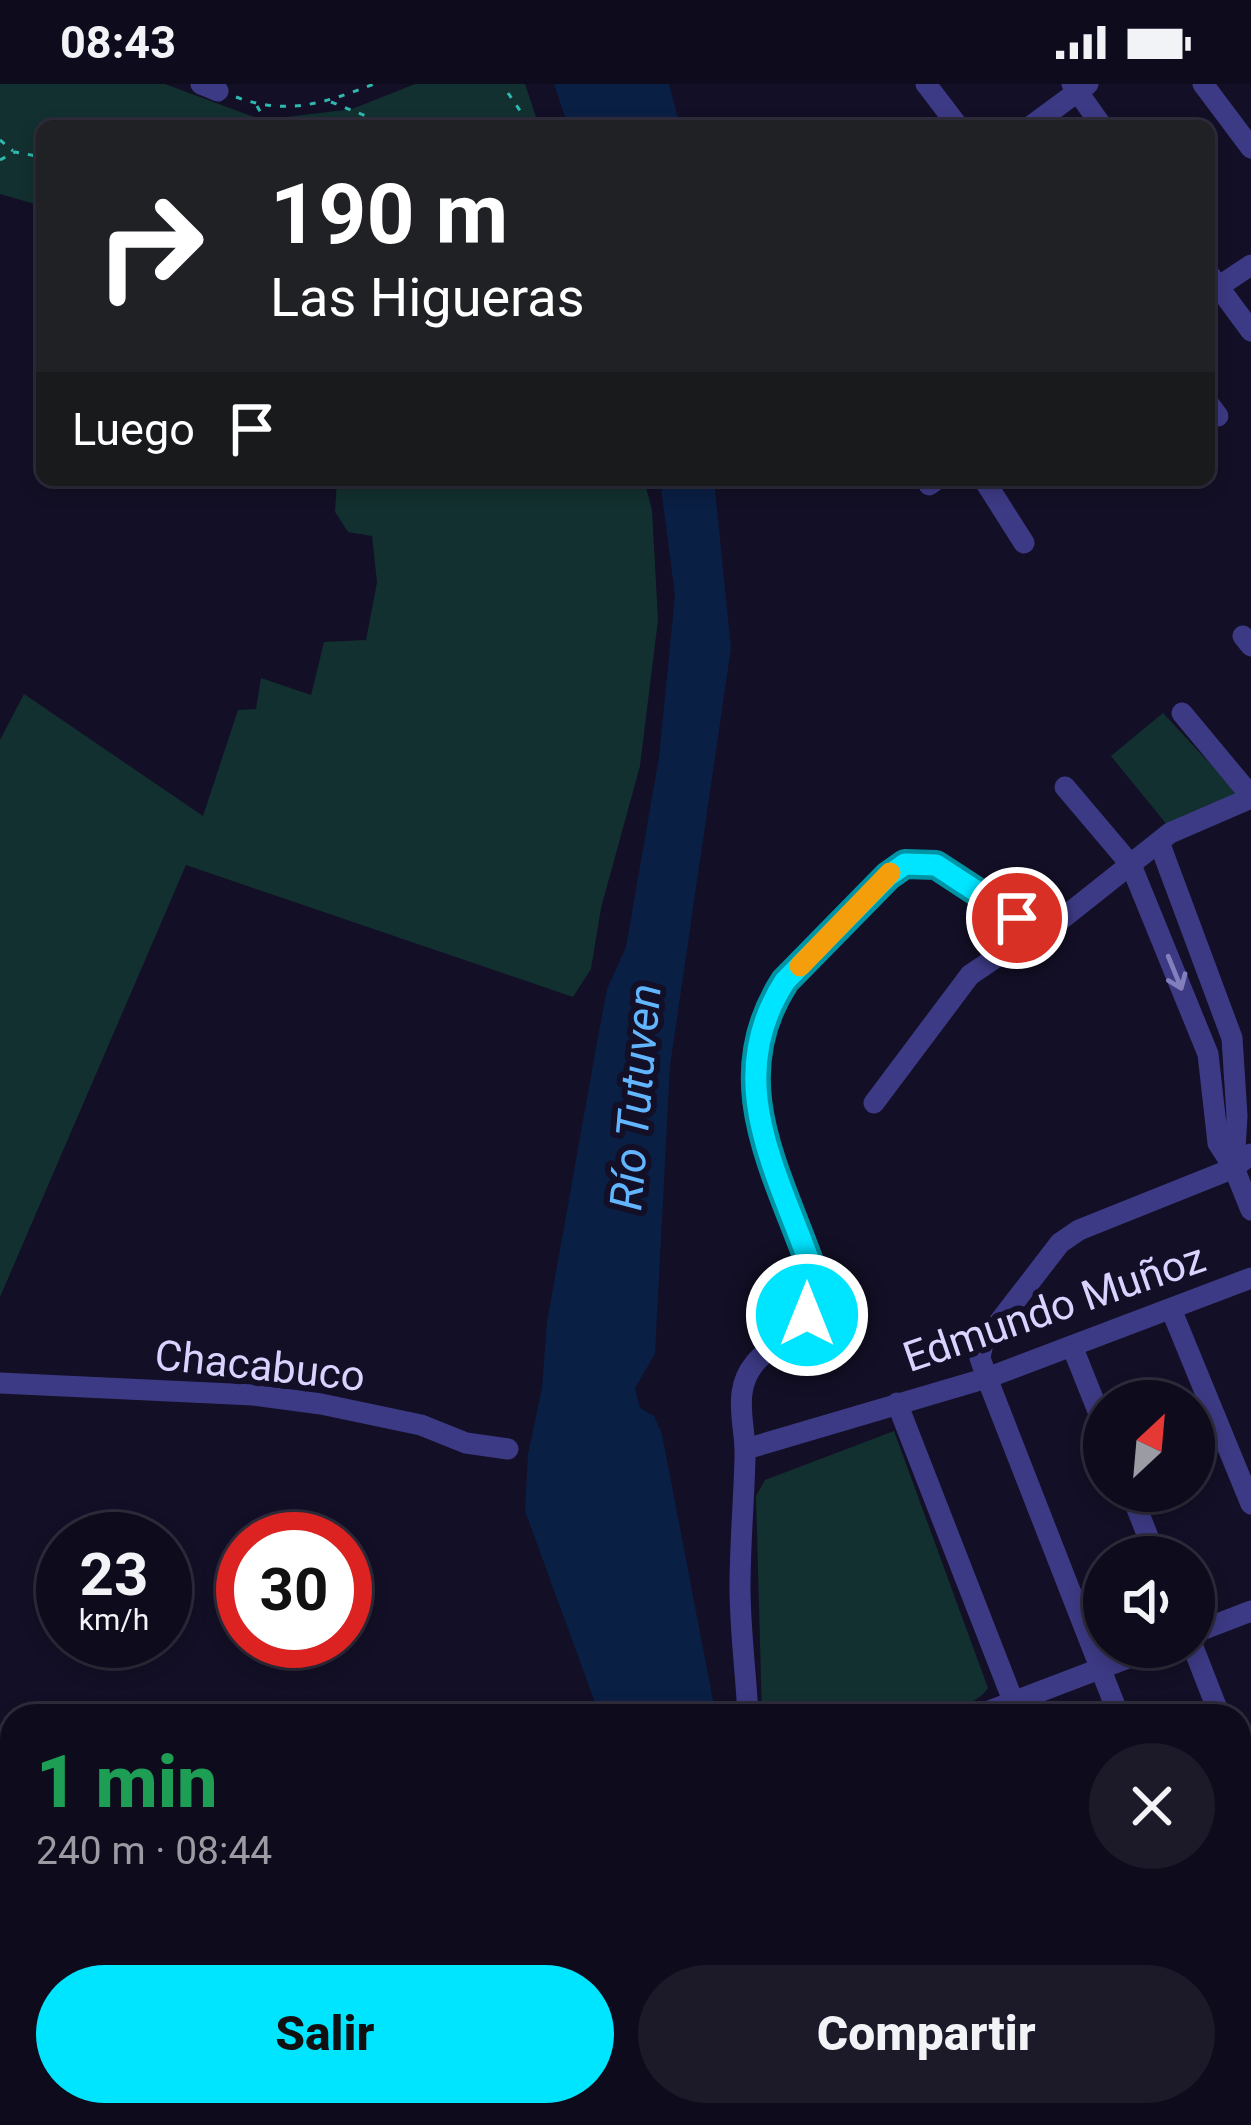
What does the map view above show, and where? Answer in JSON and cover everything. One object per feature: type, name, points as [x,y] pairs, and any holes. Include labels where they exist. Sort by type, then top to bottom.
[{"type":"street","points":[[926,84],[953,120]]},
{"type":"street","points":[[1203,84],[1251,148]]},
{"type":"street","points":[[1038,120],[1079,87],[1098,120]]},
{"type":"street","points":[[1215,283],[1251,265]]},
{"type":"street","points":[[1215,289],[1251,332]]},
{"type":"street","points":[[988,486],[1024,543]]},
{"type":"street","points":[[747,1704],[740,1589],[746,1449],[742,1390],[766,1350],[800,1327],[814,1290],[810,1264],[759,1121],[753,1084],[760,1029],[785,981],[888,876],[915,862],[945,870],[1008,914],[1050,921],[1063,918],[1159,842],[1251,797],[1181,713]]},
{"type":"street","points":[[1064,787],[1131,865],[1208,1054],[1218,1143],[1242,1161]]},
{"type":"street","points":[[1159,842],[1232,1038],[1251,1210]]},
{"type":"street","points":[[874,1103],[970,975],[1050,921]]},
{"type":"street","points":[[1114,1704],[987,1378],[980,1358],[982,1343],[1060,1243],[1078,1230],[1242,1161]]},
{"type":"street","name":"Edmundo Muñoz","points":[[746,1449],[987,1378],[1251,1278]]},
{"type":"street","points":[[1171,1309],[1251,1504]]},
{"type":"street","points":[[1072,1346],[1086,1380]]},
{"type":"street","name":"Chacabuco","points":[[0,1383],[276,1398],[375,1414],[466,1443],[508,1449]]},
{"type":"street","points":[[897,1403],[1014,1704]]},
{"type":"street","points":[[1215,1625],[1251,1611]]},
{"type":"street","points":[[1201,1668],[1215,1704]]},
{"type":"street","points":[[1026,1704],[1100,1669]]},
{"type":"path","points":[[209,87],[267,108],[329,101],[374,84]]},
{"type":"path","points":[[508,93],[523,120]]},
{"type":"path","points":[[329,101],[376,120]]},
{"type":"path","points":[[257,105],[262,113],[259,120]]},
{"type":"path","points":[[0,140],[15,152],[36,156]]},
{"type":"path","points":[[0,160],[15,152]]},
{"type":"green space","points":[[0,84],[165,84],[262,120],[36,120],[36,204],[0,194]]},
{"type":"green space","points":[[415,84],[525,84],[537,120],[262,120],[352,109]]},
{"type":"green space","points":[[337,486],[646,486],[652,510],[658,620],[640,766],[601,908],[591,969],[573,997],[186,865],[0,1297],[0,740],[24,694],[203,816],[238,710],[256,709],[261,678],[311,695],[324,642],[366,640],[377,582],[372,536],[348,532],[335,512]]},
{"type":"green space","points":[[1163,713],[1240,796],[1168,826],[1111,756]]},
{"type":"green space","points":[[894,1431],[988,1688],[966,1704],[762,1704],[756,1496],[765,1480]]},
{"type":"water","points":[[554,84],[669,84],[678,120],[566,120]]},
{"type":"water","name":"Río Tutuven","points":[[661,486],[715,486],[731,648],[670,1066],[655,1354],[635,1388],[640,1408],[654,1416],[662,1434],[714,1704],[596,1704],[525,1511],[528,1454],[607,989],[626,947],[659,757],[675,595]]},
{"type":"slow traffic","points":[[800,966],[890,873]]},
{"type":"route","points":[[807,1315],[814,1290],[810,1264],[759,1121],[753,1084],[760,1029],[775,996],[862,902],[905,864],[936,865],[1017,918]]}]
